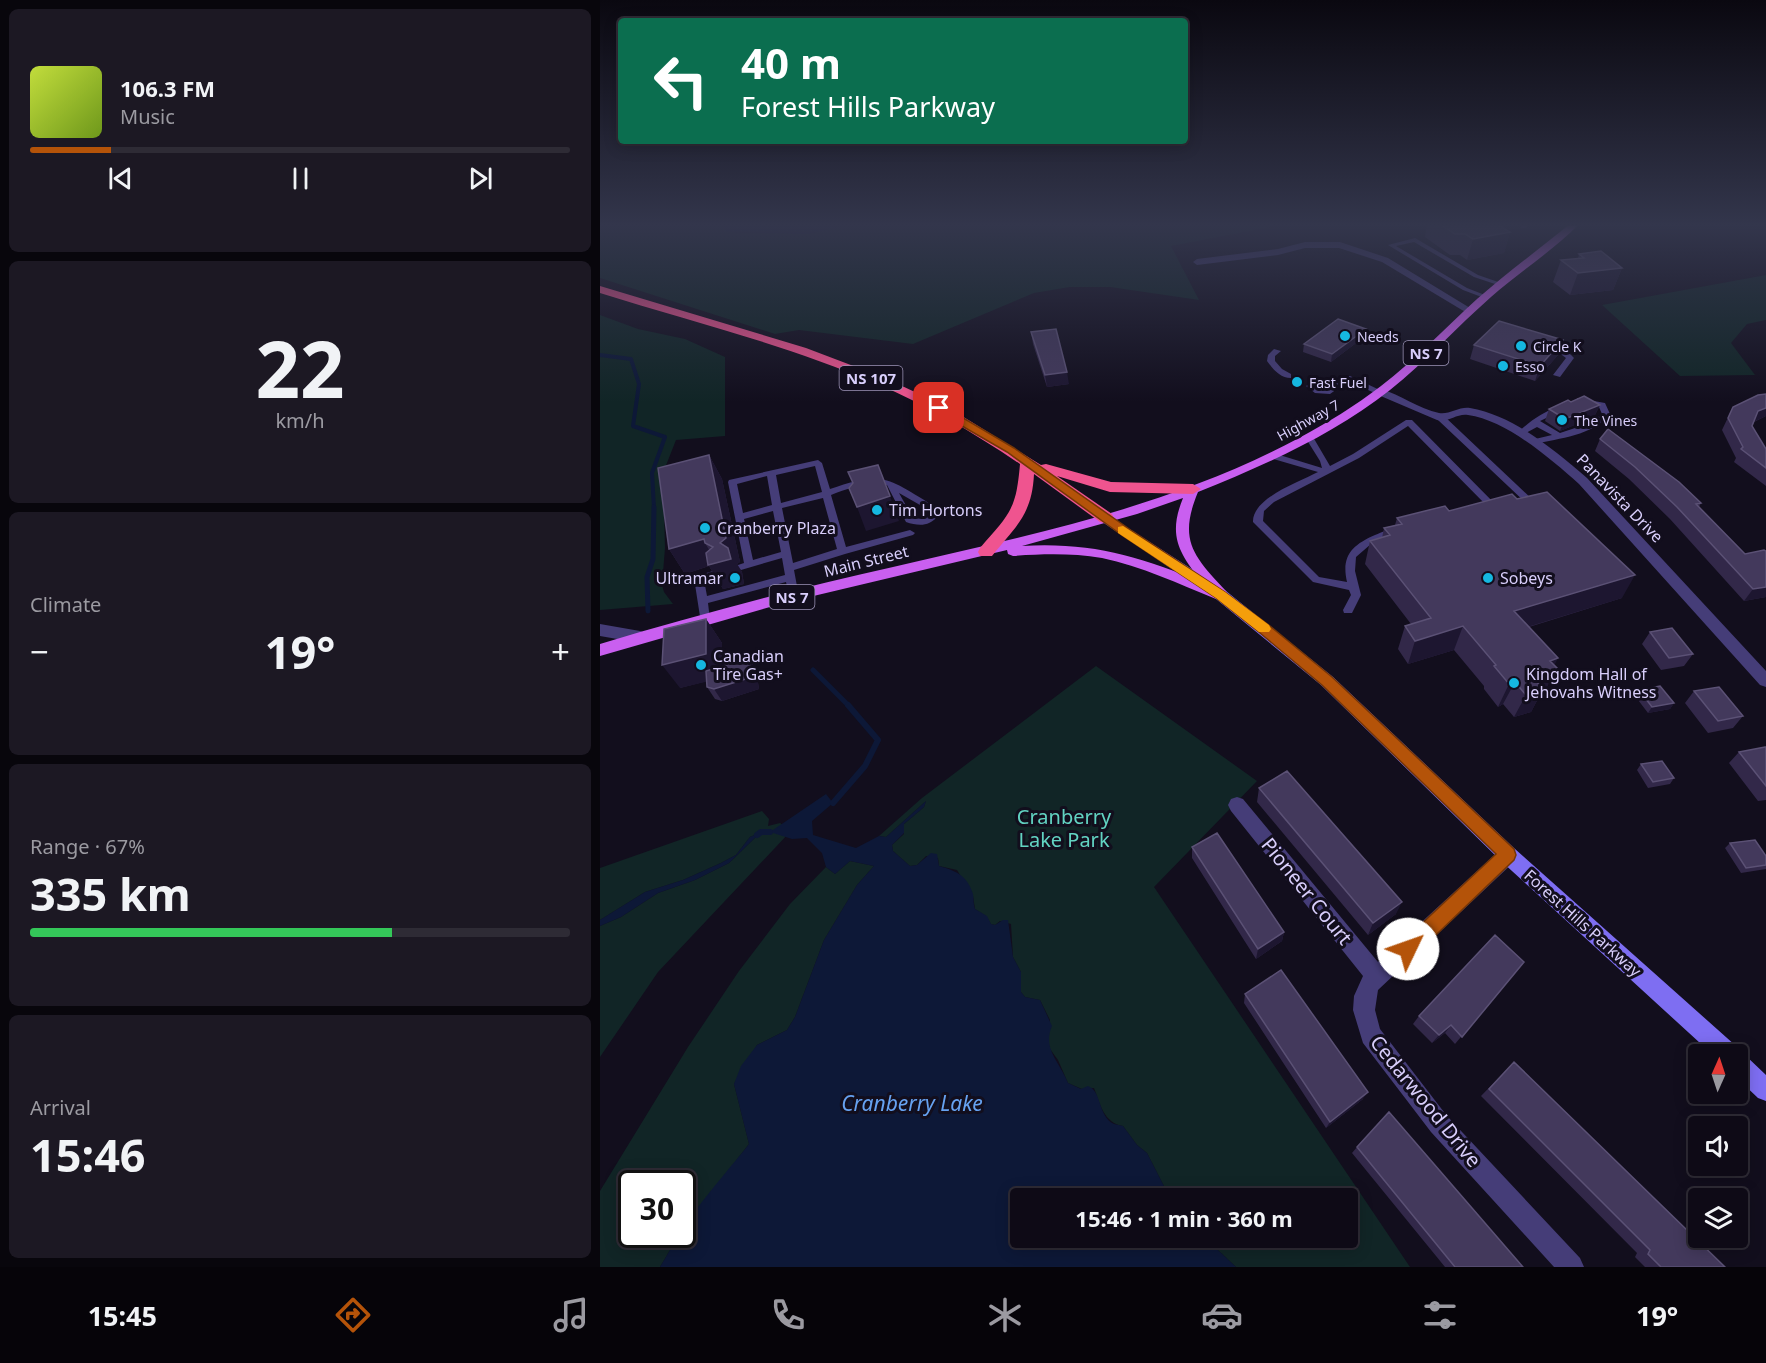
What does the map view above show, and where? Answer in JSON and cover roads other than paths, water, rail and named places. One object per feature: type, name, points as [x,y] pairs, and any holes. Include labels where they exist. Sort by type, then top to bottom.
[{"type":"highway","name":"NS 107","points":[[600,289],[800,352],[886,384],[939,408],[1027,462],[1106,518]]},
{"type":"highway","points":[[986,552],[1023,504],[1027,462],[1110,487],[1193,489]]},
{"type":"main road","name":"Highway 7","points":[[1106,518],[1193,489],[1273,456],[1309,438],[1380,392],[1501,284]]},
{"type":"main road","points":[[1193,489],[1182,522],[1183,541],[1194,561],[1221,595]]},
{"type":"main road","name":"Main Street","points":[[600,650],[794,597],[986,552],[1106,518]]},
{"type":"main road","name":"Forest Hills Parkway","points":[[1106,518],[1221,595],[1327,681],[1508,855],[1717,1044]]},
{"type":"main road","points":[[986,552],[1060,549],[1112,555],[1146,565],[1221,595]]},
{"type":"main road","points":[[1748,1073],[1766,1089]]},
{"type":"street","points":[[1424,283],[1470,311]]},
{"type":"street","points":[[1380,392],[1441,418]]},
{"type":"street","name":"Panavista Drive","points":[[1441,418],[1456,411],[1473,411],[1534,442],[1583,481],[1766,681]]},
{"type":"street","points":[[600,630],[640,638]]},
{"type":"street","name":"Pioneer Court","points":[[1237,805],[1377,977]]},
{"type":"street","name":"Cedarwood Drive","points":[[1508,855],[1377,977],[1368,989],[1364,1003],[1365,1018],[1371,1035],[1439,1124],[1570,1267]]},
{"type":"lane","points":[[1454,283],[1465,290],[1487,297]]},
{"type":"lane","points":[[1540,344],[1569,355],[1570,358],[1557,375]]},
{"type":"lane","points":[[1277,351],[1272,355],[1271,361],[1279,371],[1288,376]]},
{"type":"lane","points":[[1310,386],[1318,391],[1330,392],[1347,378],[1380,392]]},
{"type":"lane","points":[[1520,434],[1535,422],[1579,400],[1596,402],[1605,409],[1602,419],[1573,432],[1534,442]]},
{"type":"lane","points":[[1353,587],[1316,580],[1258,522],[1257,515],[1259,510],[1271,500],[1327,472],[1409,422],[1490,510],[1513,508],[1531,503],[1441,418]]},
{"type":"lane","points":[[1535,422],[1559,436]]},
{"type":"lane","points":[[1309,438],[1324,461],[1327,472]]},
{"type":"lane","points":[[1273,456],[1327,472]]},
{"type":"lane","points":[[786,554],[745,566],[732,482],[818,464],[828,493],[842,551]]},
{"type":"lane","points":[[771,473],[794,597]]},
{"type":"lane","points":[[739,517],[828,493],[859,481],[881,480],[890,483],[931,508],[934,512],[933,516],[922,523],[909,520],[890,483]]},
{"type":"lane","points":[[1348,610],[1356,595],[1350,562],[1356,551],[1378,537],[1408,528]]},
{"type":"lane","points":[[702,601],[790,572],[842,551],[910,533]]},
{"type":"lane","points":[[705,620],[699,578],[720,573]]},
{"type":"water","name":"Cranberry Lake","points":[[826,794],[833,803],[812,821],[813,835],[856,848],[879,836],[886,837],[926,801],[924,807],[904,824],[904,833],[892,845],[893,851],[910,866],[917,865],[931,853],[937,854],[939,866],[956,872],[968,882],[973,894],[975,909],[987,916],[991,924],[995,925],[1008,920],[1013,957],[1021,972],[1021,992],[1025,997],[1040,1000],[1052,1026],[1049,1042],[1053,1055],[1068,1083],[1081,1089],[1088,1086],[1092,1089],[1109,1121],[1123,1126],[1137,1145],[1147,1153],[1165,1188],[1010,1188],[1010,1248],[1216,1248],[1236,1267],[660,1267],[671,1248],[696,1248],[696,1210],[749,1144],[734,1084],[741,1066],[757,1045],[787,1030],[795,1017],[824,940],[857,885],[874,866],[850,861],[835,874],[826,867],[822,853],[807,838],[792,839],[770,832]]},
{"type":"water","points":[[761,832],[729,863],[695,880],[658,893],[621,917],[600,926],[600,920],[645,892],[683,880],[736,855],[750,837]]},
{"type":"waterway","points":[[600,355],[631,359],[639,384],[633,426],[665,437],[652,473],[654,508]]},
{"type":"waterway","points":[[648,611],[647,577],[653,559],[654,508]]},
{"type":"waterway","points":[[813,670],[848,705]]},
{"type":"waterway","points":[[833,803],[865,766],[878,740],[848,705]]},
{"type":"waterway","points":[[757,835],[761,832],[770,832]]},
{"type":"place","name":"Needs","points":[[1345,336]]},
{"type":"place","name":"Circle K","points":[[1521,346]]},
{"type":"place","name":"Esso","points":[[1503,366]]},
{"type":"place","name":"Fast Fuel","points":[[1297,382]]},
{"type":"place","name":"The Vines","points":[[1562,420]]},
{"type":"place","name":"Tim Hortons","points":[[877,510]]},
{"type":"place","name":"Cranberry Plaza","points":[[705,528]]},
{"type":"place","name":"Ultramar","points":[[735,578]]},
{"type":"place","name":"Sobeys","points":[[1488,578]]},
{"type":"place","name":"Canadian Tire Gas+","points":[[701,665]]},
{"type":"place","name":"Kingdom Hall of Jehovahs Witness","points":[[1514,683]]},
{"type":"park label","name":"Cranberry Lake Park","points":[[1064,828]]}]
